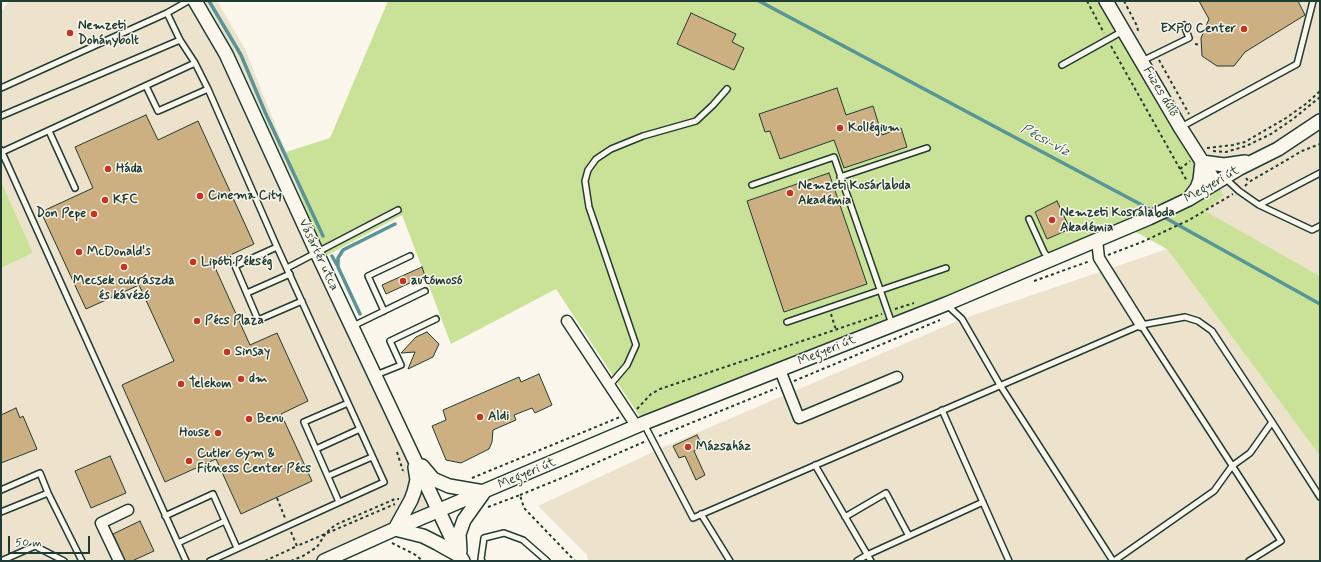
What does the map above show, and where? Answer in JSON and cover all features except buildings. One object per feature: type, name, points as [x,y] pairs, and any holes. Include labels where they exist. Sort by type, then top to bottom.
[{"type":"street","name":"Vásártér utca","points":[[195,1],[226,54],[317,253],[462,559]]},
{"type":"street","name":"Füzes dűlő","points":[[1106,1],[1199,157],[1220,180]]},
{"type":"street","name":"Megyeri út","points":[[324,561],[396,535],[439,512],[640,425],[946,304],[1149,218],[1189,199],[1220,180],[1278,149],[1320,121]]},
{"type":"street","points":[[1199,157],[1213,164],[1224,164],[1258,159]]},
{"type":"street","points":[[1189,199],[1197,188],[1202,170],[1199,157]]},
{"type":"street","points":[[1097,240],[1099,258],[1141,325]]},
{"type":"street","points":[[567,321],[609,386],[640,425]]},
{"type":"street","points":[[780,370],[799,418],[897,378]]},
{"type":"street","points":[[414,458],[433,479],[449,486],[484,492],[464,520],[459,534],[462,559]]},
{"type":"street","points":[[414,458],[417,480],[396,535],[423,536],[462,559]]},
{"type":"street","points":[[119,561],[101,523],[128,510]]},
{"type":"lane","points":[[1,88],[167,13],[188,1]]},
{"type":"lane","points":[[1180,127],[1297,64],[1313,1]]},
{"type":"lane","points":[[167,13],[180,40],[195,63],[208,89],[277,247],[384,482],[210,561]]},
{"type":"lane","points":[[1141,61],[1189,38],[1184,25]]},
{"type":"lane","points":[[1062,65],[1123,30]]},
{"type":"lane","points":[[1,116],[180,40]]},
{"type":"lane","points":[[186,561],[2,151],[49,131],[195,63]]},
{"type":"lane","points":[[146,86],[158,111],[208,89]]},
{"type":"lane","points":[[609,386],[626,365],[636,345],[589,206],[585,181],[588,170],[596,159],[611,149],[643,136],[696,121],[727,89]]},
{"type":"lane","points":[[49,131],[75,188]]},
{"type":"lane","points":[[840,177],[927,148]]},
{"type":"lane","points":[[752,185],[834,157],[892,325]]},
{"type":"lane","points":[[1259,205],[1320,173]]},
{"type":"lane","points":[[1220,180],[1259,205],[1312,230],[1320,226]]},
{"type":"lane","points":[[287,268],[398,210]]},
{"type":"lane","points":[[1030,219],[1049,260]]},
{"type":"lane","points":[[277,247],[235,266],[258,320],[302,301]]},
{"type":"lane","points":[[384,311],[368,276],[410,256]]},
{"type":"lane","points":[[787,322],[946,268]]},
{"type":"lane","points":[[247,293],[290,274]]},
{"type":"lane","points":[[352,326],[425,291]]},
{"type":"lane","points":[[946,304],[962,319],[1000,385],[1113,561],[1214,491],[1232,466],[1250,453],[1272,422]]},
{"type":"lane","points":[[640,425],[652,438],[693,518],[1141,325],[1185,317],[1198,321],[1212,331],[1320,497]]},
{"type":"lane","points":[[375,376],[401,365],[390,341],[436,319]]},
{"type":"lane","points":[[1141,325],[1281,541],[1249,561]]},
{"type":"lane","points":[[339,502],[304,422],[348,403]]},
{"type":"lane","points":[[942,410],[1009,561]]},
{"type":"lane","points":[[316,448],[360,429]]},
{"type":"lane","points":[[328,476],[372,457]]},
{"type":"lane","points":[[815,465],[871,561]]},
{"type":"lane","points":[[1,490],[40,472],[48,493],[82,561]]},
{"type":"lane","points":[[1,512],[48,493]]},
{"type":"lane","points":[[845,517],[886,493],[909,536]]},
{"type":"lane","points":[[165,516],[213,494],[237,548]]},
{"type":"lane","points":[[857,561],[983,502]]},
{"type":"lane","points":[[701,514],[730,561]]},
{"type":"lane","points":[[178,543],[225,521]]},
{"type":"lane","points":[[482,561],[484,538],[504,533],[523,540],[547,561]]},
{"type":"lane","points":[[1,561],[35,546],[64,561]]},
{"type":"path","points":[[1087,1],[1188,182],[1191,175]]},
{"type":"path","points":[[1124,1],[1140,35]]},
{"type":"path","points":[[1154,55],[1192,121]]},
{"type":"path","points":[[1199,157],[1245,142],[1286,118],[1307,103],[1320,91]]},
{"type":"path","points":[[1180,169],[1209,150],[1226,152],[1246,146],[1271,134],[1293,119],[1320,97]]},
{"type":"path","points":[[1034,281],[1142,242],[1189,220],[1239,191],[1249,182]]},
{"type":"path","points":[[520,495],[564,478],[652,438],[786,385],[957,314]]},
{"type":"path","points":[[469,479],[629,413]]},
{"type":"path","points":[[277,498],[297,546]]},
{"type":"path","points":[[291,561],[318,547],[326,533],[335,524],[395,499],[409,500]]},
{"type":"path","points":[[265,561],[326,533],[409,500]]},
{"type":"path","points":[[396,535],[392,543],[414,554],[423,561]]},
{"type":"shaded area","points":[[9,1],[217,1],[245,49],[286,152],[322,258],[437,513],[319,561],[1,561],[1,268],[33,253],[1,181],[1,12]]},
{"type":"shaded area","points":[[1109,1],[1320,1],[1320,276],[1204,211],[1224,194]]},
{"type":"shaded area","points":[[1167,249],[1320,456],[1320,561],[588,561],[587,555],[538,506],[657,450],[962,319]]},
{"type":"green space","points":[[388,1],[1109,1],[1224,195],[1205,211],[1320,276],[1320,456],[1167,249],[1123,225],[644,423],[556,289],[451,344],[402,215],[322,258],[286,152],[330,138]]},
{"type":"green space","points":[[1,181],[33,253],[1,268]]},
{"type":"waterway","points":[[209,1],[241,55],[265,112],[323,236]]},
{"type":"waterway","name":"Pécsi-víz","points":[[759,1],[1155,212]]},
{"type":"waterway","name":"Pécsi-víz","points":[[1162,216],[1320,304]]},
{"type":"waterway","points":[[360,314],[338,267],[338,258],[343,250],[395,224]]},
{"type":"waterway","points":[[332,256],[337,265]]},
{"type":"place","name":"EXPO Center","points":[[1244,29]]},
{"type":"place","name":"Nemzeti Dohánybolt","points":[[70,33]]},
{"type":"place","name":"Kollégium","points":[[840,128]]},
{"type":"place","name":"Háda","points":[[108,169]]},
{"type":"place","name":"Nemzeti Kosárlabda Akadémia","points":[[790,193]]},
{"type":"place","name":"Cinema City","points":[[200,196]]},
{"type":"place","name":"KFC","points":[[105,200]]},
{"type":"place","name":"Don Pepe","points":[[94,214]]},
{"type":"place","name":"Nemzeti Kosrálabda Akadémia","points":[[1052,220]]},
{"type":"place","name":"McDonald's","points":[[79,252]]},
{"type":"place","name":"Lipóti Pékség","points":[[193,262]]},
{"type":"place","name":"Mecsek cukrászda és kávézó","points":[[124,267]]},
{"type":"place","name":"autómosó","points":[[403,281]]},
{"type":"place","name":"Pécs Plaza","points":[[197,321]]},
{"type":"place","name":"Sinsay","points":[[227,352]]},
{"type":"place","name":"dm","points":[[241,379]]},
{"type":"place","name":"Telekom","points":[[181,384]]},
{"type":"place","name":"Aldi","points":[[480,417]]},
{"type":"place","name":"Benu","points":[[249,419]]},
{"type":"place","name":"House","points":[[218,433]]},
{"type":"place","name":"Mázsaház","points":[[688,447]]},
{"type":"place","name":"Cutler Gym & Fitness Center Pécs","points":[[189,461]]}]
